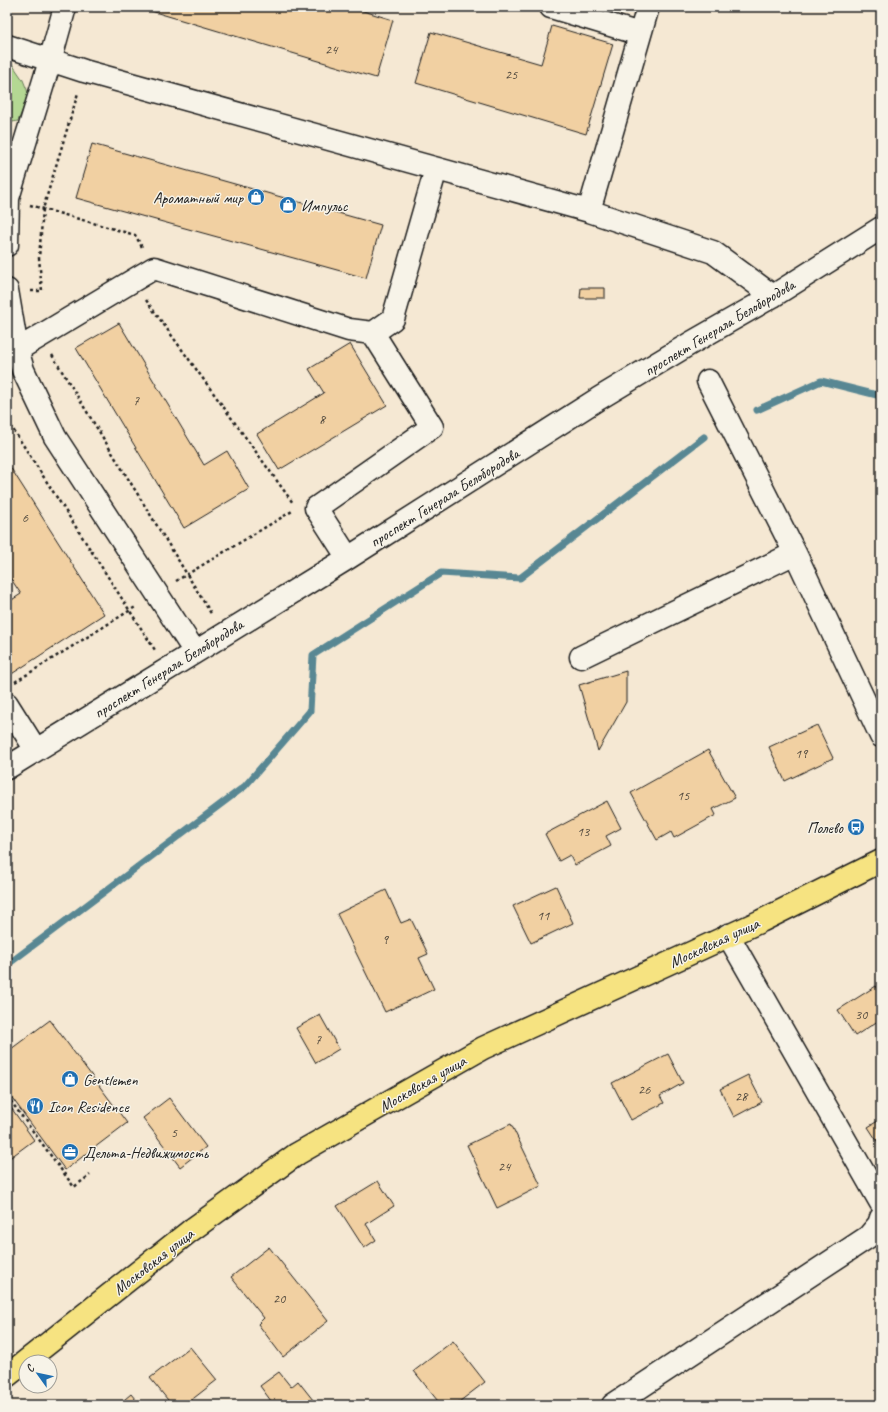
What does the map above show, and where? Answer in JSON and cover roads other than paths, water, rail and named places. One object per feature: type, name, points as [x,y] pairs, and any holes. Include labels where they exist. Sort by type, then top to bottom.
[{"type":"main road","name":"Московская улица","points":[[7,1376],[190,1231],[297,1154],[482,1048],[728,936],[881,861]]},
{"type":"street","points":[[7,245],[8,198],[65,7]]},
{"type":"street","points":[[551,7],[640,34]]},
{"type":"street","points":[[589,211],[648,7]]},
{"type":"street","points":[[7,46],[84,71],[589,211],[713,252],[773,296]]},
{"type":"street","points":[[12,353],[154,268],[349,330],[373,333],[393,319],[436,169]]},
{"type":"street","name":"проспект Генерала Белобородова","points":[[7,768],[348,558],[598,399],[773,296],[881,228]]},
{"type":"street","points":[[7,290],[12,353],[24,370],[55,437],[194,652]]},
{"type":"street","points":[[348,558],[316,508],[432,426],[373,333]]},
{"type":"street","points":[[708,381],[795,553],[881,736]]},
{"type":"street","points":[[582,657],[795,553]]},
{"type":"street","points":[[7,704],[36,750]]},
{"type":"street","points":[[728,936],[881,1203]]},
{"type":"street","points":[[613,1405],[868,1237],[879,1224],[881,1218]]},
{"type":"waterway","points":[[757,410],[821,381],[881,396]]},
{"type":"waterway","points":[[7,965],[245,786],[310,711],[313,655],[441,573],[520,578],[704,437]]},
{"type":"place","name":"Ароматный мир","points":[[256,197]]},
{"type":"place","name":"Импульс","points":[[288,205]]},
{"type":"place","name":"Полево","points":[[856,827]]},
{"type":"place","name":"Gentlemen","points":[[70,1079]]},
{"type":"place","name":"Icon Residence","points":[[35,1106]]},
{"type":"place","name":"Дельта-Недвижимость","points":[[70,1152]]}]
